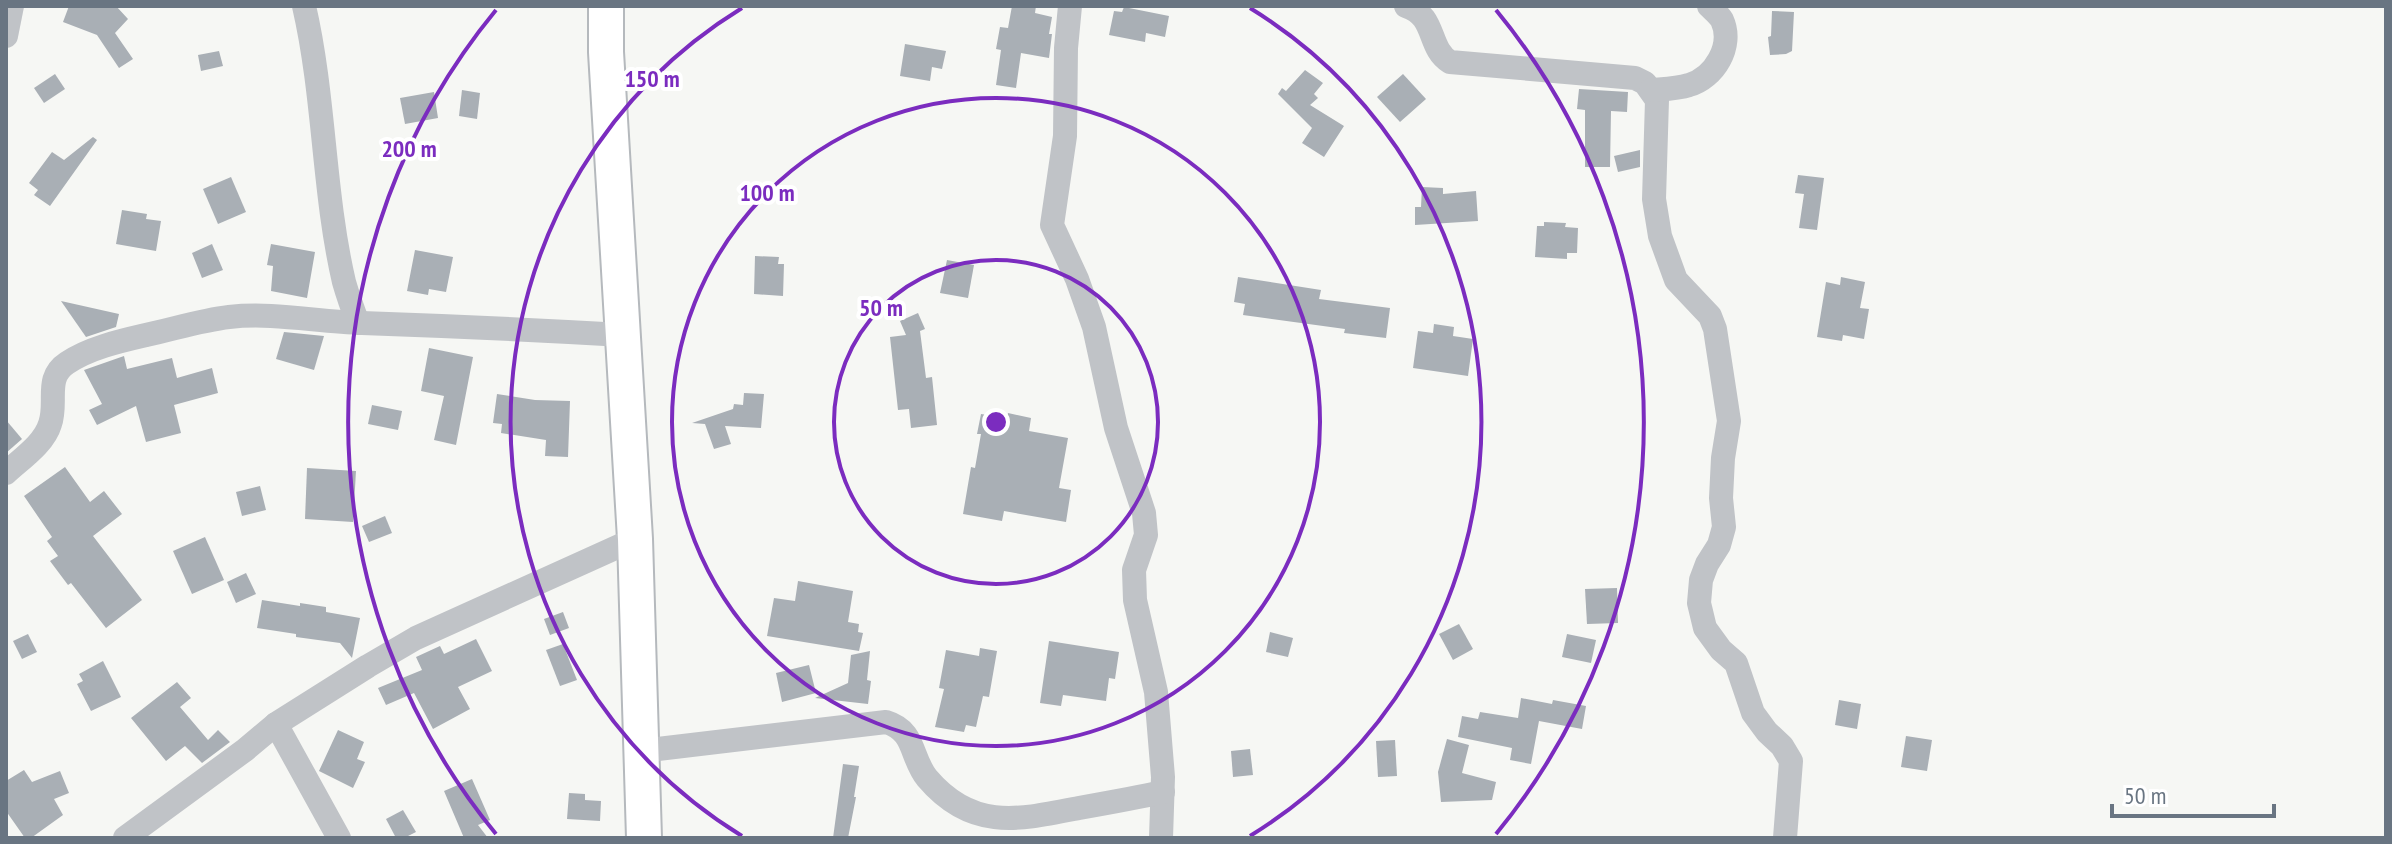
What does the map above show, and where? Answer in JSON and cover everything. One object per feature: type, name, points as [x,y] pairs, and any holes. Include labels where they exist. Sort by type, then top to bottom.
[{"type":"main road","points":[[606,6],[635,539],[644,838]]},
{"type":"street","points":[[6,36],[12,6]]},
{"type":"street","points":[[304,6],[323,118],[336,237],[345,284],[358,323]]},
{"type":"street","points":[[1070,6],[1065,136],[1052,225],[1077,279],[1094,327],[1116,428],[1144,513],[1146,535],[1134,570],[1135,600],[1156,692],[1163,792],[1161,838]]},
{"type":"street","points":[[1406,6],[1425,18],[1440,53],[1450,62],[1635,78],[1645,83],[1657,100],[1654,199],[1660,236],[1676,280],[1710,316],[1715,329],[1729,421],[1721,498],[1724,527],[1719,545],[1701,580],[1699,603],[1705,628],[1721,650],[1736,663],[1753,713],[1791,761],[1785,838]]},
{"type":"street","points":[[1651,90],[1690,85],[1710,74],[1719,61],[1725,39],[1722,20],[1709,6]]},
{"type":"street","points":[[6,473],[29,453],[50,426],[55,373],[79,355],[126,340],[230,317],[278,316],[358,323],[623,335]]},
{"type":"street","points":[[125,838],[276,724],[416,638],[635,539]]},
{"type":"street","points":[[641,751],[886,722],[898,726],[906,735],[921,771],[942,796],[974,813],[999,819],[1034,817],[1163,792]]},
{"type":"street","points":[[276,724],[339,838]]},
{"type":"building","points":[[69,6],[116,6],[128,19],[115,33],[133,59],[119,68],[97,35],[63,22]]},
{"type":"building","points":[[1012,6],[1036,6],[1035,13],[1052,17],[1049,58],[1021,53],[1016,88],[996,85],[1001,50],[996,49],[1000,27],[1008,28]]},
{"type":"building","points":[[1124,7],[1169,16],[1165,37],[1146,33],[1145,42],[1109,35],[1114,11],[1122,12]]},
{"type":"building","points":[[1772,11],[1794,12],[1792,51],[1786,54],[1770,55],[1768,37],[1771,36]]},
{"type":"building","points":[[905,44],[946,51],[942,69],[932,67],[930,81],[900,76]]},
{"type":"building","points":[[219,51],[223,66],[201,71],[198,55]]},
{"type":"building","points":[[1305,70],[1323,83],[1314,94],[1318,98],[1310,105],[1344,126],[1324,157],[1302,143],[1312,128],[1278,94],[1282,88],[1286,91]]},
{"type":"building","points":[[55,74],[65,89],[44,103],[34,88]]},
{"type":"building","points":[[1403,74],[1426,99],[1400,122],[1377,97]]},
{"type":"building","points":[[1579,89],[1628,92],[1627,112],[1611,111],[1610,167],[1585,167],[1585,110],[1577,109]]},
{"type":"building","points":[[462,90],[480,93],[477,119],[459,116]]},
{"type":"building","points":[[434,92],[438,118],[405,124],[400,98]]},
{"type":"building","points":[[93,137],[97,140],[50,206],[34,195],[38,190],[29,183],[52,152],[64,160]]},
{"type":"building","points":[[1640,150],[1640,167],[1618,172],[1614,156]]},
{"type":"building","points":[[1798,175],[1824,178],[1817,230],[1799,228],[1804,194],[1795,193]]},
{"type":"building","points":[[231,177],[246,212],[218,224],[203,189]]},
{"type":"building","points":[[1422,187],[1443,188],[1443,194],[1476,191],[1478,221],[1415,225],[1415,207],[1421,207]]},
{"type":"building","points":[[122,210],[147,214],[146,219],[161,221],[156,251],[116,244]]},
{"type":"building","points":[[1544,222],[1566,223],[1565,227],[1578,228],[1577,253],[1567,253],[1567,259],[1535,257],[1537,226],[1544,226]]},
{"type":"building","points":[[212,244],[223,270],[202,278],[192,253]]},
{"type":"building","points":[[271,244],[315,252],[307,298],[271,291],[273,266],[267,265]]},
{"type":"building","points":[[415,250],[453,257],[446,292],[429,289],[428,295],[407,291]]},
{"type":"building","points":[[755,256],[779,257],[778,264],[784,264],[783,296],[754,294]]},
{"type":"building","points":[[947,260],[974,265],[968,298],[940,293]]},
{"type":"building","points":[[1238,277],[1321,290],[1319,299],[1390,308],[1386,338],[1243,315],[1245,304],[1234,302]]},
{"type":"building","points":[[1841,277],[1865,282],[1860,308],[1869,309],[1864,339],[1843,335],[1842,341],[1817,337],[1826,282],[1840,285]]},
{"type":"building","points":[[61,301],[119,314],[116,327],[86,337]]},
{"type":"building","points":[[918,313],[925,329],[920,331],[926,378],[932,377],[937,425],[911,428],[909,409],[898,410],[890,337],[906,335],[900,321]]},
{"type":"building","points":[[1434,324],[1454,327],[1453,336],[1473,339],[1468,376],[1413,368],[1418,331],[1433,333]]},
{"type":"building","points":[[284,332],[324,336],[314,370],[276,359]]},
{"type":"building","points":[[429,348],[473,357],[456,445],[434,440],[444,396],[421,391]]},
{"type":"building","points":[[124,356],[127,369],[172,358],[177,378],[212,368],[218,393],[174,405],[181,433],[146,442],[136,406],[97,425],[89,410],[102,404],[84,370]]},
{"type":"building","points":[[744,393],[764,394],[761,428],[725,426],[731,444],[714,449],[705,424],[692,423],[733,409],[734,404],[743,405]]},
{"type":"building","points":[[497,394],[570,401],[568,457],[545,456],[546,440],[501,433],[502,424],[493,423]]},
{"type":"building","points":[[372,405],[402,411],[398,430],[368,424]]},
{"type":"building","points":[[1008,413],[1031,418],[1029,431],[1068,438],[1059,488],[1071,490],[1066,522],[1004,511],[1002,521],[963,514],[971,467],[975,468],[981,414],[1007,418]]},
{"type":"building","points":[[6,420],[22,439],[6,453]]},
{"type":"building","points":[[65,467],[90,502],[104,491],[122,514],[93,536],[142,600],[106,628],[50,561],[58,556],[47,541],[52,537],[24,496]]},
{"type":"building","points":[[307,468],[356,471],[353,522],[305,519]]},
{"type":"building","points":[[260,486],[266,510],[242,516],[236,492]]},
{"type":"building","points":[[385,516],[392,533],[369,542],[362,526]]},
{"type":"building","points":[[205,537],[224,580],[192,594],[173,551]]},
{"type":"building","points":[[246,573],[256,594],[236,603],[227,582]]},
{"type":"building","points":[[798,581],[853,591],[848,622],[859,624],[858,632],[863,633],[859,651],[767,636],[774,598],[795,601]]},
{"type":"building","points":[[1617,588],[1618,623],[1587,624],[1585,589]]},
{"type":"building","points":[[262,600],[326,607],[326,612],[360,618],[352,658],[340,643],[257,628]]},
{"type":"building","points":[[563,612],[569,628],[550,635],[544,619]]},
{"type":"building","points":[[1459,624],[1473,649],[1453,660],[1439,634]]},
{"type":"building","points":[[1270,632],[1293,638],[1288,657],[1266,652]]},
{"type":"building","points":[[28,634],[37,652],[22,659],[13,641]]},
{"type":"building","points":[[1567,634],[1596,640],[1591,663],[1562,657]]},
{"type":"building","points":[[476,639],[492,671],[458,687],[470,709],[433,729],[414,693],[386,705],[378,688],[422,670],[416,657],[440,646],[444,654]]},
{"type":"building","points":[[1049,641],[1119,652],[1115,679],[1109,678],[1106,701],[1063,695],[1061,706],[1040,703]]},
{"type":"building","points":[[563,644],[577,680],[560,686],[546,650]]},
{"type":"building","points":[[980,648],[997,651],[989,697],[983,696],[976,727],[966,725],[964,732],[935,727],[944,689],[939,688],[946,650],[979,656]]},
{"type":"building","points":[[870,651],[868,704],[815,698],[848,683],[851,655]]},
{"type":"building","points":[[103,661],[121,697],[91,711],[77,684],[83,681],[79,674]]},
{"type":"building","points":[[809,665],[816,693],[782,702],[776,673]]},
{"type":"building","points":[[177,682],[191,698],[180,707],[208,740],[218,730],[230,742],[202,763],[185,746],[166,761],[131,718]]},
{"type":"building","points":[[1521,698],[1586,706],[1582,729],[1539,721],[1531,764],[1510,760],[1512,748],[1458,737],[1462,716],[1478,719],[1480,712],[1518,718]]},
{"type":"building","points":[[1839,700],[1861,704],[1857,729],[1835,725]]},
{"type":"building","points":[[338,730],[364,742],[357,759],[365,762],[353,788],[319,771]]},
{"type":"building","points":[[1906,736],[1932,740],[1927,771],[1901,767]]},
{"type":"building","points":[[1447,739],[1469,745],[1462,773],[1496,782],[1492,800],[1441,802],[1438,772]]},
{"type":"building","points":[[1395,740],[1397,776],[1378,777],[1376,741]]},
{"type":"building","points":[[1250,749],[1253,775],[1233,777],[1231,751]]},
{"type":"building","points":[[843,764],[859,766],[856,797],[848,838],[833,838]]},
{"type":"building","points":[[24,770],[32,782],[60,771],[69,793],[54,799],[63,815],[31,838],[25,838],[6,811],[6,781]]},
{"type":"building","points":[[472,779],[490,820],[478,825],[488,838],[464,838],[444,791]]},
{"type":"building","points":[[569,793],[585,794],[585,800],[601,801],[600,821],[567,819]]},
{"type":"building","points":[[403,810],[416,832],[396,838],[386,819]]}]
